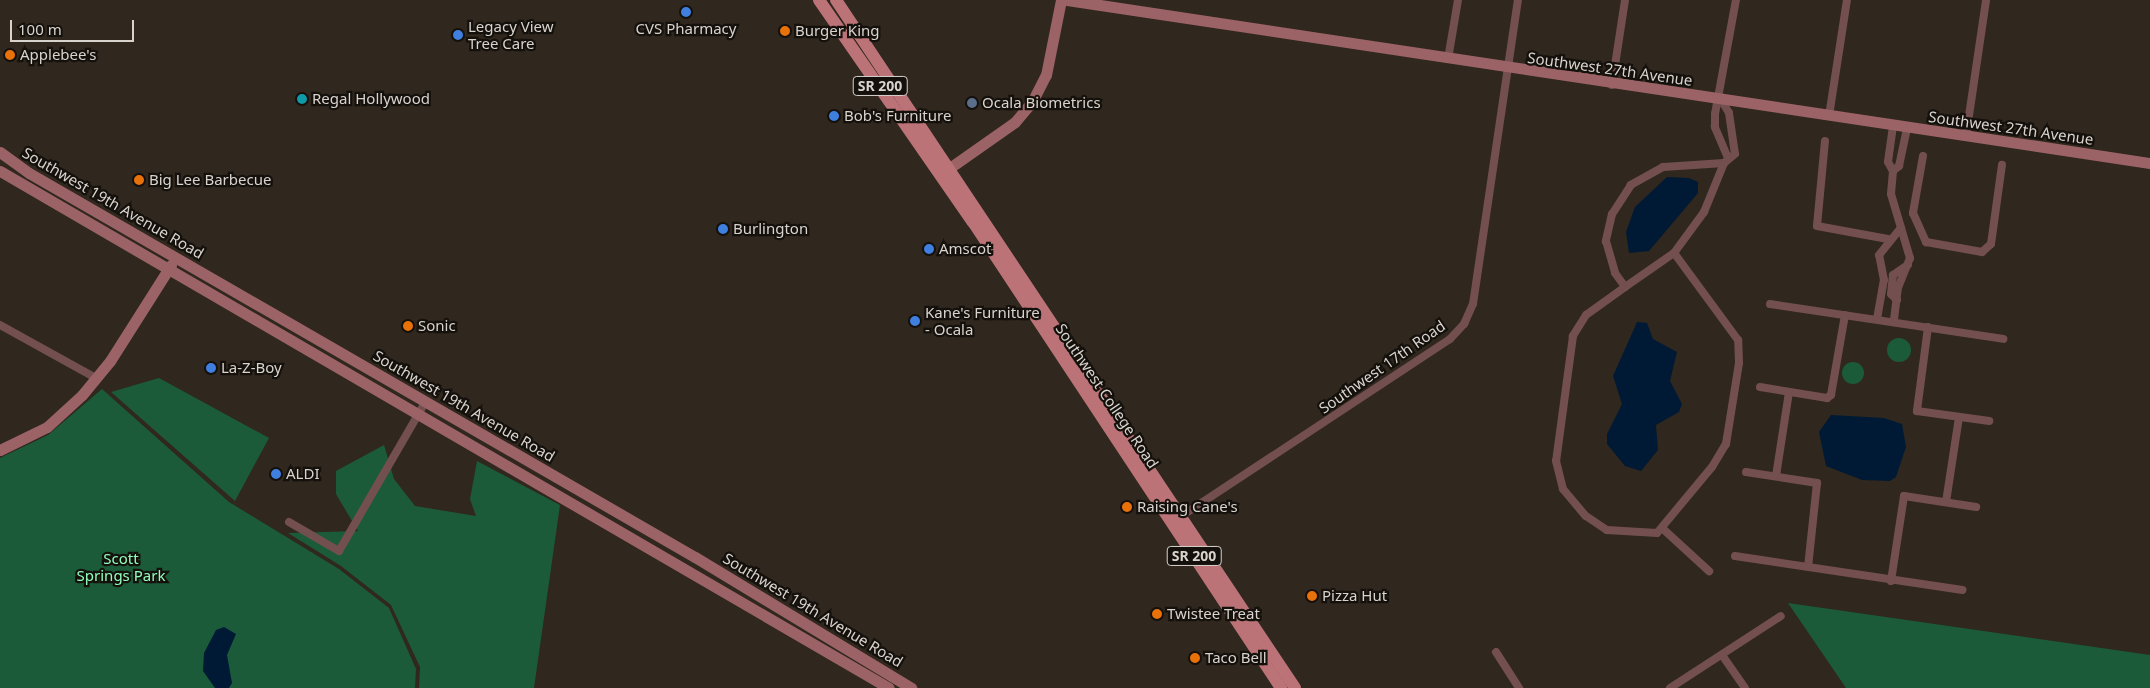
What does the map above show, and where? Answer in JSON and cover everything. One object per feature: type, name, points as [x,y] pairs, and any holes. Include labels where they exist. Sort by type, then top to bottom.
[{"type":"main road","name":"Southwest College Road","points":[[818,0],[944,171]]},
{"type":"main road","name":"Southwest College Road","points":[[836,0],[944,171],[1176,520],[1281,688]]},
{"type":"main road","points":[[944,171],[1015,122],[1032,102],[1046,75],[1062,0]]},
{"type":"main road","name":"Southwest 27th Avenue","points":[[1067,0],[1612,86],[1721,100],[2150,163]]},
{"type":"main road","name":"Southwest 19th Avenue Road","points":[[0,152],[36,178],[426,401],[878,664],[911,688]]},
{"type":"main road","points":[[0,157],[36,178]]},
{"type":"main road","name":"Southwest 19th Avenue Road","points":[[0,171],[167,271],[418,414],[889,688]]},
{"type":"main road","points":[[0,450],[47,427],[96,378],[176,257]]},
{"type":"main road","name":"Southwest College Road","points":[[1176,520],[1295,688]]},
{"type":"street","points":[[1448,59],[1458,0]]},
{"type":"street","name":"Southwest 17th Road","points":[[1176,520],[1450,340],[1464,324],[1473,304],[1518,0]]},
{"type":"street","points":[[1612,86],[1625,0]]},
{"type":"street","points":[[1726,161],[1719,138],[1715,114],[1721,100],[1736,0]]},
{"type":"street","points":[[1829,116],[1847,0]]},
{"type":"street","points":[[1966,136],[1986,0]]},
{"type":"street","points":[[1674,252],[1726,318],[1738,340],[1739,362],[1726,444],[1662,528],[1642,534],[1607,530],[1586,516],[1563,489],[1556,461],[1573,336],[1586,316],[1674,252],[1704,212],[1726,161],[1735,154],[1733,134],[1721,100]]},
{"type":"street","points":[[1893,126],[1888,162],[1893,171],[1891,194],[1909,250],[1908,265],[1897,300],[1894,322]]},
{"type":"street","points":[[1893,171],[1899,166],[1907,128]]},
{"type":"street","points":[[1719,138],[1733,134]]},
{"type":"street","points":[[1825,141],[1817,226],[1888,239]]},
{"type":"street","points":[[1923,156],[1912,214],[1933,246],[1988,250],[2002,165]]},
{"type":"street","points":[[1625,287],[1615,273],[1606,242],[1612,214],[1631,185],[1663,167],[1726,161]]},
{"type":"street","points":[[1898,218],[1912,214]]},
{"type":"street","points":[[1877,320],[1884,280],[1878,258],[1888,239],[1902,228]]},
{"type":"street","points":[[1770,304],[2003,339]]},
{"type":"street","points":[[1760,387],[1790,392],[1831,395],[1845,315]]},
{"type":"street","points":[[0,325],[96,378]]},
{"type":"street","points":[[1928,327],[1916,411],[1989,421]]},
{"type":"street","points":[[1776,476],[1790,392]]},
{"type":"street","points":[[289,522],[339,551],[426,401]]},
{"type":"street","points":[[1946,502],[1959,417]]},
{"type":"street","points":[[1746,472],[1811,481],[1818,488],[1808,567]]},
{"type":"street","points":[[1890,582],[1904,496],[1976,507]]},
{"type":"street","points":[[1662,528],[1709,571]]},
{"type":"street","points":[[1735,556],[1890,582],[1962,590]]},
{"type":"street","points":[[1670,688],[1781,616]]},
{"type":"street","points":[[1496,652],[1519,688]]},
{"type":"street","points":[[1722,655],[1745,688]]},
{"type":"green space","points":[[1899,338],[1907,342],[1911,350],[1907,358],[1899,362],[1891,358],[1887,350],[1891,342]]},
{"type":"green space","points":[[1853,362],[1863,369],[1864,373],[1857,383],[1853,384],[1843,377],[1842,373],[1849,363]]},
{"type":"green space","points":[[159,378],[269,438],[235,501],[111,392]]},
{"type":"green space","name":"Scott Springs Park","points":[[102,389],[229,502],[339,569],[389,608],[416,669],[415,688],[0,688],[0,458],[48,435]]},
{"type":"green space","points":[[384,445],[394,479],[415,506],[476,516],[470,499],[477,461],[560,505],[534,688],[419,688],[420,667],[391,605],[341,566],[288,533],[358,531],[336,494],[336,471]]},
{"type":"green space","points":[[1788,603],[2150,655],[2150,688],[1846,688]]},
{"type":"water","points":[[1667,177],[1689,178],[1698,182],[1698,193],[1649,251],[1629,253],[1626,232],[1635,207]]},
{"type":"water","points":[[1637,322],[1647,323],[1653,339],[1677,352],[1670,381],[1682,404],[1679,412],[1656,425],[1658,450],[1641,471],[1625,466],[1607,444],[1607,434],[1622,404],[1613,376]]},
{"type":"water","points":[[1831,415],[1884,418],[1902,424],[1906,447],[1896,477],[1890,481],[1862,480],[1826,466],[1819,432]]},
{"type":"water","points":[[224,627],[236,634],[227,655],[232,683],[229,688],[215,688],[203,671],[204,653],[216,630]]},
{"type":"place","name":"CVS Pharmacy","points":[[686,12]]},
{"type":"place","name":"Burger King","points":[[785,31]]},
{"type":"place","name":"Legacy View Tree Care","points":[[458,35]]},
{"type":"place","name":"Applebee's","points":[[10,55]]},
{"type":"place","name":"Regal Hollywood","points":[[302,99]]},
{"type":"place","name":"Ocala Biometrics","points":[[972,103]]},
{"type":"place","name":"Bob's Furniture","points":[[834,116]]},
{"type":"place","name":"Big Lee Barbecue","points":[[139,180]]},
{"type":"place","name":"Burlington","points":[[723,229]]},
{"type":"place","name":"Amscot","points":[[929,249]]},
{"type":"place","name":"Kane's Furniture - Ocala","points":[[915,321]]},
{"type":"place","name":"Sonic","points":[[408,326]]},
{"type":"place","name":"La-Z-Boy","points":[[211,368]]},
{"type":"place","name":"ALDI","points":[[276,474]]},
{"type":"place","name":"Raising Cane's","points":[[1127,507]]},
{"type":"place","name":"Pizza Hut","points":[[1312,596]]},
{"type":"place","name":"Twistee Treat","points":[[1157,614]]},
{"type":"place","name":"Taco Bell","points":[[1195,658]]}]
